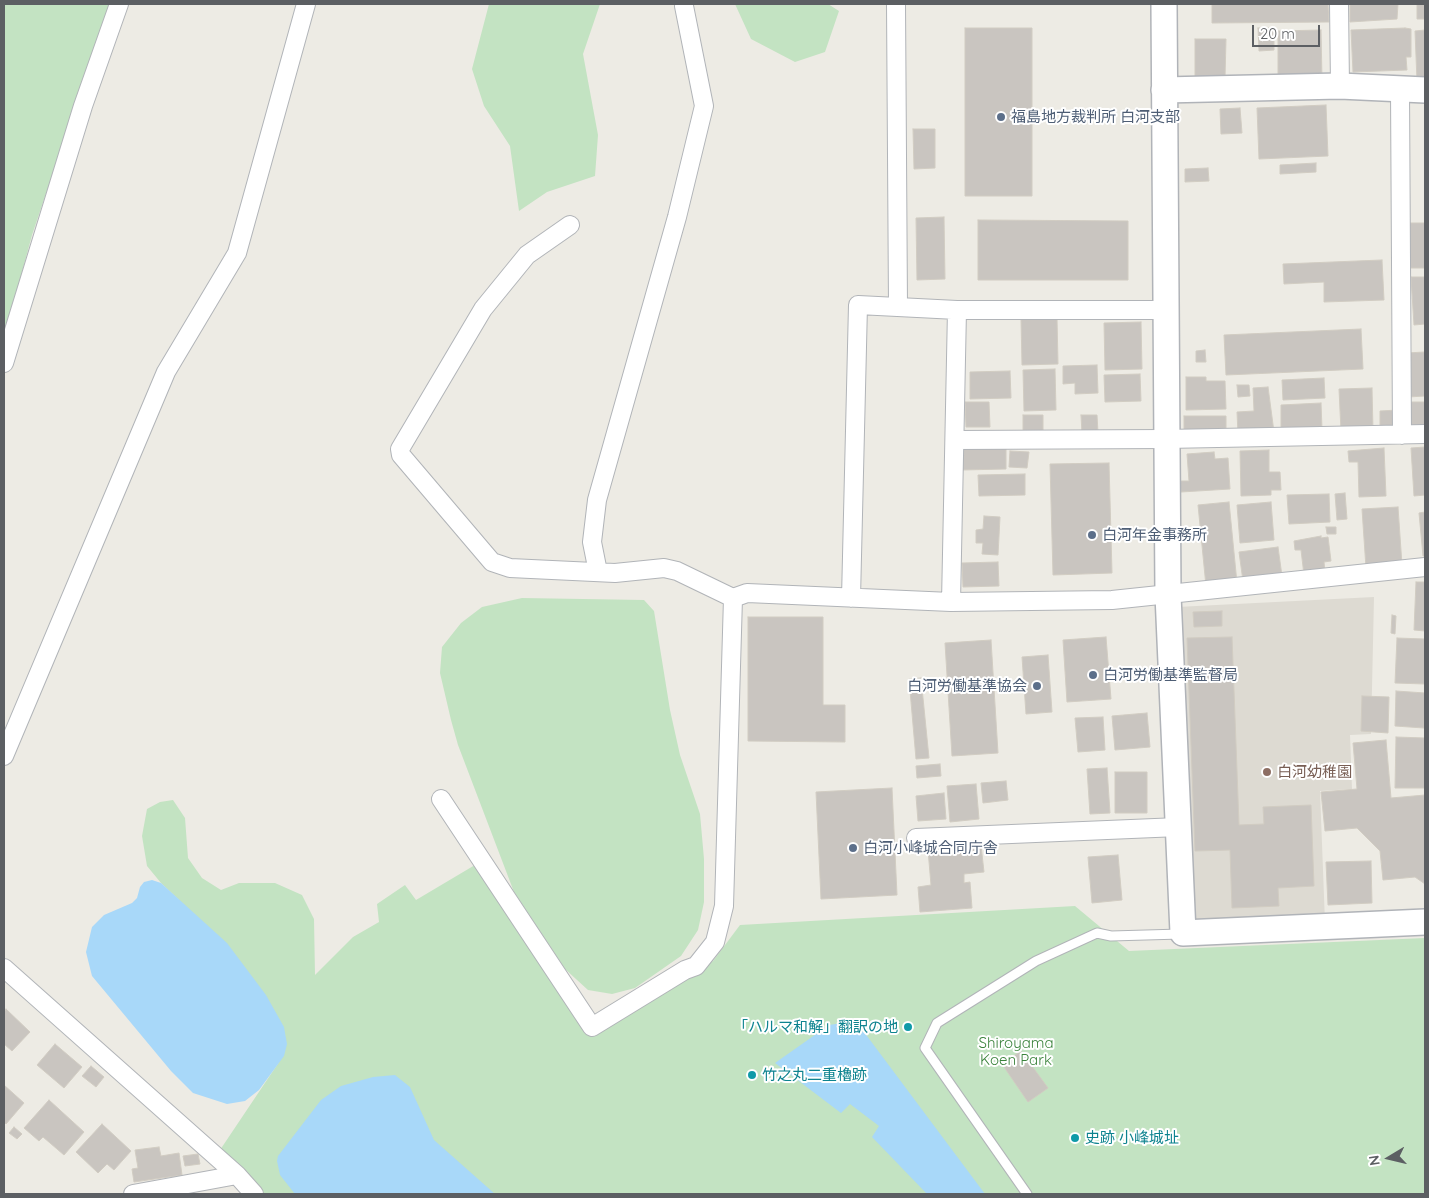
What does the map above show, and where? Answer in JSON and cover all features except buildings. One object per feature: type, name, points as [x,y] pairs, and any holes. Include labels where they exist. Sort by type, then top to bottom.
[{"type":"street","points":[[4,363],[83,106],[119,4]]},
{"type":"street","points":[[4,756],[166,372],[238,253],[306,4]]},
{"type":"street","points":[[896,4],[898,307]]},
{"type":"street","points":[[1164,4],[1168,595],[1183,934],[1425,922]]},
{"type":"street","points":[[1340,4],[1340,86]]},
{"type":"street","points":[[598,572],[592,542],[597,500],[677,217],[704,106],[684,6]]},
{"type":"street","points":[[1164,90],[1340,86],[1425,90]]},
{"type":"street","points":[[1400,90],[1402,435]]},
{"type":"street","points":[[570,224],[527,255],[483,309],[400,449],[401,455],[492,562],[510,568],[598,572],[664,568],[677,571],[733,598],[747,593],[951,602],[1112,600],[1425,568]]},
{"type":"street","points":[[851,598],[858,305],[957,310],[1167,310]]},
{"type":"street","points":[[951,602],[957,310]]},
{"type":"street","points":[[955,440],[1166,440],[1425,434]]},
{"type":"street","points":[[441,799],[592,1028],[685,970],[696,966],[716,942],[724,906],[733,598]]},
{"type":"street","points":[[916,838],[1179,827]]},
{"type":"street","points":[[4,968],[237,1175],[254,1194]]},
{"type":"street","points":[[134,1194],[237,1175]]},
{"type":"lane","points":[[1027,1194],[925,1048],[937,1023],[1036,961],[1097,933],[1111,936],[1183,934]]},
{"type":"shaded area","name":"白河幼稚園","points":[[1374,597],[1371,734],[1350,735],[1352,789],[1320,791],[1325,923],[1189,928],[1177,607]]},
{"type":"green space","points":[[4,4],[110,4],[32,235],[4,339]]},
{"type":"green space","points":[[489,4],[600,4],[583,54],[598,135],[595,176],[547,192],[519,211],[510,146],[484,106],[472,69]]},
{"type":"green space","points":[[735,4],[828,4],[839,11],[825,52],[795,62],[751,39]]},
{"type":"green space","points":[[522,598],[644,600],[654,611],[670,710],[680,755],[700,814],[704,859],[704,902],[698,930],[681,956],[635,988],[612,994],[588,990],[565,969],[514,892],[458,745],[440,673],[442,647],[461,623],[482,607]]},
{"type":"green space","name":"Shiroyama Koen Park","points":[[173,800],[185,818],[188,858],[202,878],[221,890],[239,883],[275,883],[302,895],[314,919],[315,975],[353,937],[379,922],[377,904],[405,885],[416,900],[480,862],[592,1035],[713,961],[740,925],[1075,906],[1129,951],[1425,938],[1425,1194],[263,1194],[245,1173],[220,1150],[279,1062],[183,904],[161,883],[147,866],[142,836],[147,809],[160,802]]},
{"type":"water","points":[[152,880],[161,883],[227,943],[266,995],[284,1027],[287,1044],[284,1056],[259,1090],[245,1101],[227,1104],[193,1093],[171,1071],[92,976],[86,952],[92,927],[104,915],[132,903],[137,898],[140,887],[144,882]]},
{"type":"water","points":[[842,1023],[864,1032],[985,1194],[927,1194],[872,1137],[879,1126],[850,1104],[841,1113],[775,1063],[829,1025]]},
{"type":"water","points":[[395,1075],[410,1087],[434,1140],[495,1194],[295,1194],[280,1175],[277,1161],[278,1156],[321,1100],[341,1086],[373,1077]]},
{"type":"place","name":"福島地方裁判所 白河支部","points":[[1001,117]]},
{"type":"place","name":"白河年金事務所","points":[[1092,535]]},
{"type":"place","name":"白河労働基準監督局","points":[[1093,675]]},
{"type":"place","name":"白河労働基準協会","points":[[1037,686]]},
{"type":"place","name":"白河幼稚園","points":[[1267,772]]},
{"type":"place","name":"白河小峰城合同庁舎","points":[[853,848]]},
{"type":"place","name":"「ハルマ和解」翻訳の地","points":[[908,1027]]},
{"type":"place","name":"竹之丸二重櫓跡","points":[[752,1075]]},
{"type":"place","name":"史跡 小峰城址","points":[[1075,1138]]}]
